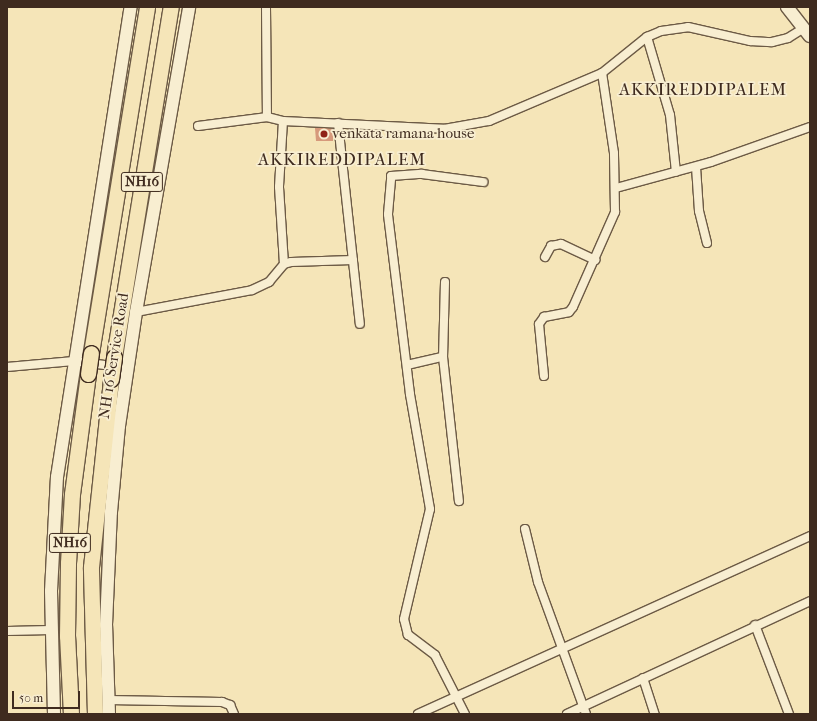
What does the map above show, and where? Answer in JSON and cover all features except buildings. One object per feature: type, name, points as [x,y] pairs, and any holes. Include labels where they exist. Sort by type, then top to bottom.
[{"type":"highway","name":"NH16","points":[[71,714],[67,636],[68,562],[72,494],[91,353],[147,7]]},
{"type":"highway","name":"NH16","points":[[95,714],[91,566],[110,379],[170,7]]},
{"type":"street","points":[[54,714],[51,630],[53,527],[74,361],[131,7]]},
{"type":"street","name":"NH 16 Service Road","points":[[109,714],[106,625],[111,512],[136,312],[189,7]]},
{"type":"street","points":[[266,7],[267,117]]},
{"type":"street","points":[[198,126],[267,117],[283,121],[444,129],[489,121],[602,73],[647,37],[662,30],[688,27],[750,41],[772,42],[807,32],[787,7]]},
{"type":"street","points":[[647,37],[670,115],[676,172]]},
{"type":"street","points":[[544,376],[540,320],[569,312],[573,307],[596,260],[615,212],[616,188],[606,89],[602,73]]},
{"type":"street","points":[[136,312],[252,290],[269,282],[284,264],[279,187],[283,121]]},
{"type":"street","points":[[338,123],[360,324]]},
{"type":"street","points":[[616,188],[696,167],[810,127]]},
{"type":"street","points":[[696,167],[699,211],[707,243]]},
{"type":"street","points":[[465,714],[435,655],[408,635],[404,619],[430,509],[422,476],[388,214],[391,176],[422,174],[483,182]]},
{"type":"street","points":[[545,257],[551,246],[561,244],[596,260]]},
{"type":"street","points":[[284,264],[352,260]]},
{"type":"street","points":[[445,282],[443,357],[459,501]]},
{"type":"street","points":[[407,365],[443,357]]},
{"type":"street","points":[[7,368],[74,361],[128,368]]},
{"type":"street","points":[[525,529],[560,648],[584,710]]},
{"type":"street","points":[[418,714],[560,648],[810,536]]},
{"type":"street","points":[[567,714],[584,710],[643,678],[755,625],[810,601]]},
{"type":"street","points":[[755,625],[789,714]]},
{"type":"street","points":[[7,631],[51,630]]},
{"type":"street","points":[[643,678],[655,714]]},
{"type":"street","points":[[108,700],[222,702],[230,705],[234,714]]},
{"type":"place","name":"venkata ramana house","points":[[324,134]]},
{"type":"district","name":"AKKIREDDIPALEM","points":[[703,90]]},
{"type":"district","name":"AKKIREDDIPALEM","points":[[342,160]]}]
